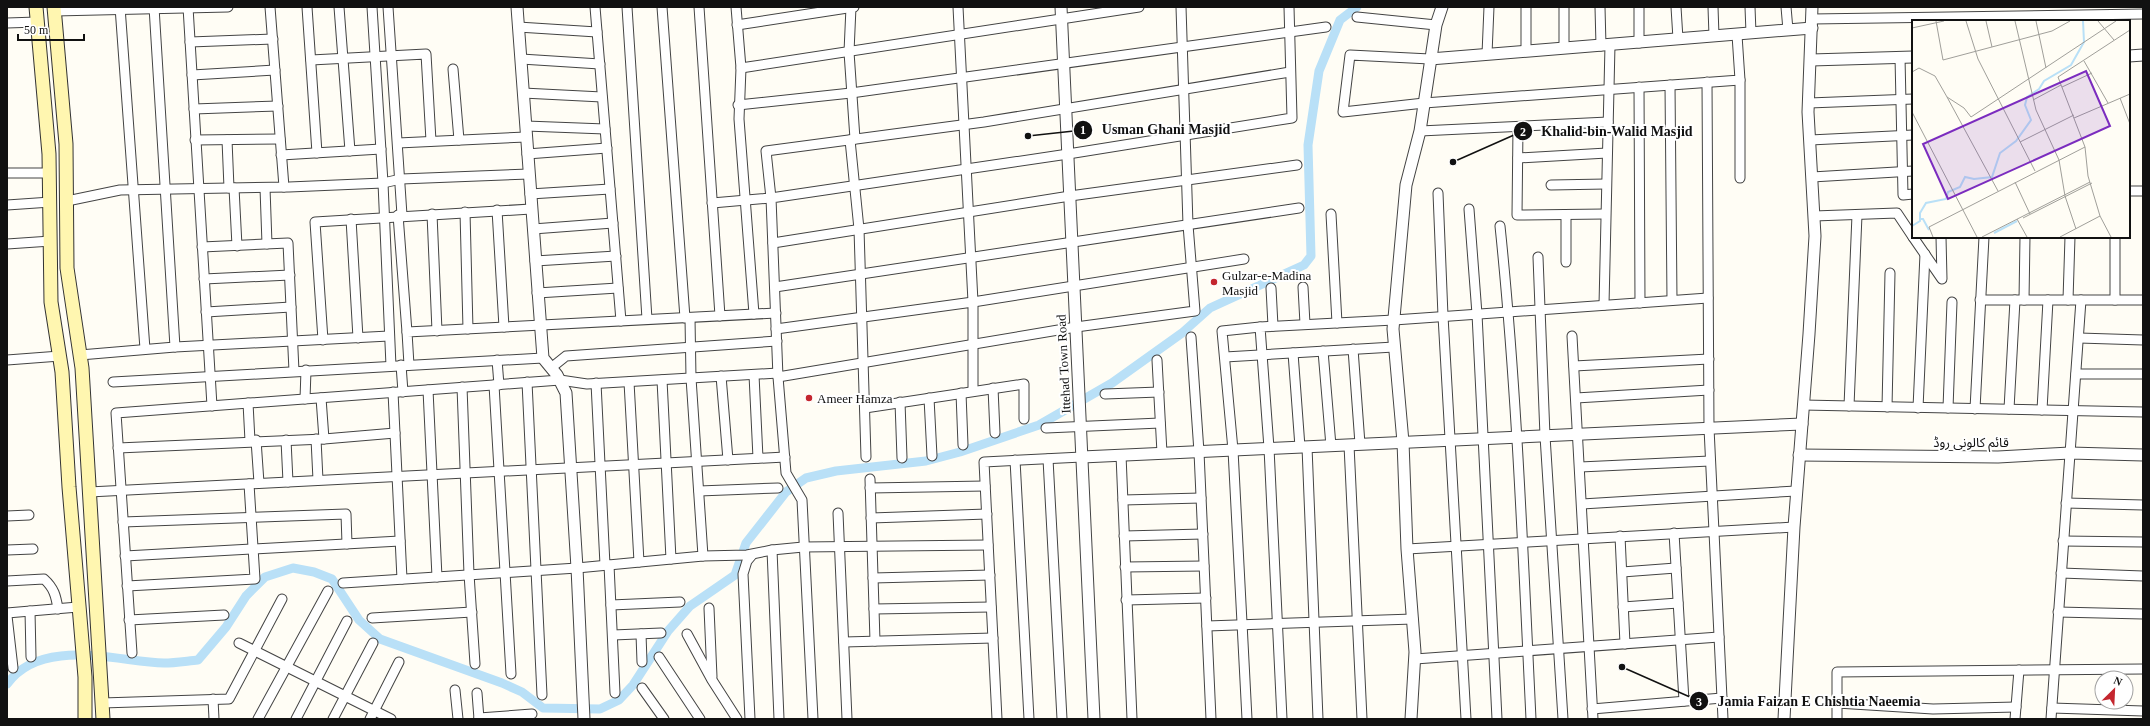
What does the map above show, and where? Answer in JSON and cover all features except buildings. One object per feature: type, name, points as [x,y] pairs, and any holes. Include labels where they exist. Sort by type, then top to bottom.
[{"type":"main road","points":[[36,7],[51,202],[51,302],[60,356],[78,607],[85,677],[84,719]]},
{"type":"main road","points":[[54,9],[66,144],[67,268],[80,355],[103,719]]},
{"type":"street","points":[[188,7],[212,406]]},
{"type":"street","points":[[54,9],[228,7]]},
{"type":"street","points":[[270,7],[284,187]]},
{"type":"street","points":[[307,7],[317,153]]},
{"type":"street","points":[[339,7],[350,151]]},
{"type":"street","points":[[372,7],[383,183],[390,366]]},
{"type":"street","points":[[388,7],[401,179],[400,215],[407,332],[403,392]]},
{"type":"street","points":[[516,7],[543,358],[560,380],[566,393],[577,568],[584,718]]},
{"type":"street","points":[[595,7],[621,320]]},
{"type":"street","points":[[627,7],[647,319]]},
{"type":"street","points":[[662,7],[690,347],[699,491],[708,556]]},
{"type":"street","points":[[699,7],[720,316]]},
{"type":"street","points":[[736,7],[741,68],[738,105],[754,314]]},
{"type":"street","points":[[737,25],[852,7],[850,52],[851,94],[858,229],[866,457]]},
{"type":"street","points":[[958,7],[965,125],[967,212],[973,302],[973,391]]},
{"type":"street","name":"Ittehad Town Road","points":[[1061,7],[1094,719]]},
{"type":"street","points":[[741,68],[1139,7]]},
{"type":"street","points":[[132,653],[116,413],[560,380],[596,383],[721,376],[778,375],[863,363],[1076,327],[1194,311],[1186,180],[1181,7]]},
{"type":"street","points":[[712,203],[771,198],[1068,154],[1292,118],[1289,7]]},
{"type":"street","points":[[1412,719],[1415,659],[1407,549],[1403,442],[1394,347],[1394,320],[1406,185],[1420,131],[1436,25],[1442,7]]},
{"type":"street","points":[[1487,54],[1489,7]]},
{"type":"street","points":[[1526,7],[1526,51]]},
{"type":"street","points":[[1564,7],[1564,48]]},
{"type":"street","points":[[1600,7],[1606,45],[1609,90],[1604,305]]},
{"type":"street","points":[[1639,7],[1639,43]]},
{"type":"street","points":[[1676,7],[1678,40]]},
{"type":"street","points":[[1713,7],[1714,36]]},
{"type":"street","points":[[1750,7],[1751,33]]},
{"type":"street","points":[[1786,7],[1788,30]]},
{"type":"street","points":[[1784,719],[1796,491],[1810,334],[1815,236],[1809,103],[1812,7]]},
{"type":"street","points":[[120,8],[132,190],[145,349]]},
{"type":"street","points":[[154,8],[164,189],[175,347]]},
{"type":"street","points":[[1740,80],[1424,103],[1343,112],[1350,55],[1430,59],[1737,35],[1788,30],[1812,24],[1984,15],[2025,11],[2055,11],[2090,14],[2143,14]]},
{"type":"street","points":[[1357,17],[1436,25]]},
{"type":"street","points":[[7,23],[37,22]]},
{"type":"street","points":[[518,27],[597,32]]},
{"type":"street","points":[[738,105],[851,94],[1326,27]]},
{"type":"street","points":[[1737,35],[1740,80],[1740,178]]},
{"type":"street","points":[[190,42],[273,39]]},
{"type":"street","points":[[311,60],[426,54],[431,141]]},
{"type":"street","points":[[2130,56],[2143,55]]},
{"type":"street","points":[[1900,57],[1903,195],[1912,194]]},
{"type":"street","points":[[1811,60],[1912,57]]},
{"type":"street","points":[[521,59],[600,64]]},
{"type":"street","points":[[453,69],[459,140]]},
{"type":"street","points":[[192,75],[275,70]]},
{"type":"street","points":[[813,719],[803,547],[802,500],[788,476],[785,457],[778,375],[771,198],[766,151],[965,125],[1290,72]]},
{"type":"street","points":[[1707,82],[1709,428],[1723,719]]},
{"type":"street","points":[[1670,85],[1672,300]]},
{"type":"street","points":[[1639,87],[1640,302]]},
{"type":"street","points":[[523,93],[602,97]]},
{"type":"street","points":[[1809,103],[1912,99]]},
{"type":"street","points":[[194,109],[278,106]]},
{"type":"street","points":[[1420,131],[1608,122]]},
{"type":"street","points":[[1518,127],[1517,215],[1605,214]]},
{"type":"street","points":[[398,142],[459,140],[526,131],[605,129]]},
{"type":"street","points":[[1810,140],[1912,134]]},
{"type":"street","points":[[195,140],[280,139]]},
{"type":"street","points":[[227,140],[237,246]]},
{"type":"street","points":[[528,154],[607,148]]},
{"type":"street","points":[[282,155],[381,149]]},
{"type":"street","points":[[1518,158],[1607,153]]},
{"type":"street","points":[[773,243],[1070,196],[1297,165]]},
{"type":"street","points":[[1812,177],[1912,171]]},
{"type":"street","points":[[7,173],[49,174]]},
{"type":"street","points":[[67,201],[120,190],[265,188],[383,183],[401,179],[529,174]]},
{"type":"street","points":[[1551,185],[1606,184]]},
{"type":"street","points":[[265,188],[267,244]]},
{"type":"street","points":[[530,194],[610,189]]},
{"type":"street","points":[[2130,191],[2143,191]]},
{"type":"street","points":[[1438,193],[1443,316],[1466,719]]},
{"type":"street","points":[[7,205],[51,202]]},
{"type":"street","points":[[775,286],[1299,208]]},
{"type":"street","points":[[323,340],[315,222],[400,215],[532,209]]},
{"type":"street","points":[[1469,209],[1477,314],[1497,719]]},
{"type":"street","points":[[497,210],[504,327]]},
{"type":"street","points":[[465,212],[468,329]]},
{"type":"street","points":[[1814,216],[1897,213],[1912,236]]},
{"type":"street","points":[[432,214],[437,330]]},
{"type":"street","points":[[1331,214],[1337,322]]},
{"type":"street","points":[[1566,214],[1566,262]]},
{"type":"street","points":[[1849,406],[1857,215]]},
{"type":"street","points":[[351,219],[358,338]]},
{"type":"street","points":[[533,229],[613,223]]},
{"type":"street","points":[[1500,226],[1509,312],[1517,437],[1531,719]]},
{"type":"street","points":[[1914,238],[1942,279],[1941,238]]},
{"type":"street","points":[[1975,409],[1984,238]]},
{"type":"street","points":[[2009,409],[2025,238]]},
{"type":"street","points":[[2068,300],[2070,238]]},
{"type":"street","points":[[2115,300],[2116,238]]},
{"type":"street","points":[[7,244],[51,241]]},
{"type":"street","points":[[202,247],[288,243],[294,371]]},
{"type":"street","points":[[1918,408],[1925,254]]},
{"type":"street","points":[[535,261],[616,256]]},
{"type":"street","points":[[1538,257],[1545,436],[1564,719]]},
{"type":"street","points":[[776,329],[861,319],[1074,287],[1192,266],[1244,259]]},
{"type":"street","points":[[1887,407],[1890,273]]},
{"type":"street","points":[[204,279],[290,275]]},
{"type":"street","points":[[1303,287],[1304,324]]},
{"type":"street","points":[[538,293],[618,288]]},
{"type":"street","points":[[1271,288],[1273,326]]},
{"type":"street","points":[[1247,719],[1233,450],[1222,331],[1260,326],[1394,320],[1708,298]]},
{"type":"street","points":[[1980,300],[2143,300]]},
{"type":"street","points":[[2042,410],[2048,300]]},
{"type":"street","points":[[2051,719],[2063,540],[2082,300]]},
{"type":"street","points":[[1948,408],[1952,302]]},
{"type":"street","points":[[206,312],[291,307]]},
{"type":"street","points":[[407,332],[776,313]]},
{"type":"street","points":[[1260,326],[1269,448],[1282,719]]},
{"type":"street","points":[[80,355],[175,347],[389,336]]},
{"type":"street","points":[[1572,336],[1593,719]]},
{"type":"street","points":[[1191,337],[1199,452],[1211,719]]},
{"type":"street","points":[[2079,338],[2143,340]]},
{"type":"street","points":[[551,368],[566,356],[777,341]]},
{"type":"street","points":[[1225,357],[1394,347]]},
{"type":"street","points":[[1353,349],[1358,621],[1362,719]]},
{"type":"street","points":[[1323,351],[1331,446]]},
{"type":"street","points":[[1293,353],[1304,447],[1318,719]]},
{"type":"street","points":[[7,360],[60,356]]},
{"type":"street","points":[[113,382],[306,370],[543,358]]},
{"type":"street","points":[[1574,366],[1709,359]]},
{"type":"street","points":[[497,360],[496,385],[499,471],[511,674]]},
{"type":"street","points":[[1157,360],[1162,454]]},
{"type":"street","points":[[305,399],[306,370]]},
{"type":"street","points":[[2076,374],[2143,374]]},
{"type":"street","points":[[754,375],[758,458]]},
{"type":"street","points":[[721,376],[728,460]]},
{"type":"street","points":[[662,380],[671,559]]},
{"type":"street","points":[[527,382],[542,695]]},
{"type":"street","points":[[629,382],[639,562]]},
{"type":"street","points":[[596,383],[600,466],[616,693]]},
{"type":"street","points":[[865,408],[1024,384],[1024,419]]},
{"type":"street","points":[[462,387],[469,574],[475,664]]},
{"type":"street","points":[[993,388],[995,433]]},
{"type":"street","points":[[428,390],[437,577]]},
{"type":"street","points":[[1576,398],[1709,390]]},
{"type":"street","points":[[393,392],[402,579]]},
{"type":"street","points":[[1105,394],[1159,392]]},
{"type":"street","points":[[961,393],[963,445]]},
{"type":"street","points":[[318,480],[321,398]]},
{"type":"street","points":[[929,398],[932,456]]},
{"type":"street","points":[[900,402],[902,458]]},
{"type":"street","points":[[248,403],[259,483]]},
{"type":"street","points":[[1803,405],[2143,412]]},
{"type":"street","points":[[1046,428],[1080,423],[1160,424]]},
{"type":"street","points":[[997,719],[984,462],[1802,424]]},
{"type":"street","points":[[118,448],[320,439],[395,433]]},
{"type":"street","points":[[286,440],[288,482]]},
{"type":"street","name":"قائم کالونی روڈ","points":[[1799,455],[1998,457],[2070,453],[2143,455]]},
{"type":"street","points":[[1121,456],[1132,719]]},
{"type":"street","points":[[89,492],[785,457]]},
{"type":"street","points":[[1048,459],[1062,719]]},
{"type":"street","points":[[1015,460],[1029,719]]},
{"type":"street","points":[[1580,467],[1710,461]]},
{"type":"street","points":[[875,641],[870,483],[985,486]]},
{"type":"street","points":[[127,586],[255,579],[249,484]]},
{"type":"street","points":[[699,491],[778,488]]},
{"type":"street","points":[[1582,504],[1796,491]]},
{"type":"street","points":[[1123,500],[1201,498]]},
{"type":"street","points":[[2066,503],[2143,505]]},
{"type":"street","points":[[838,513],[847,719]]},
{"type":"street","points":[[123,522],[346,514],[347,544]]},
{"type":"street","points":[[871,518],[986,514]]},
{"type":"street","points":[[7,516],[29,515]]},
{"type":"street","points":[[1407,549],[1714,530],[1794,527]]},
{"type":"street","points":[[1674,533],[1684,701]]},
{"type":"street","points":[[1124,536],[1203,534]]},
{"type":"street","points":[[1620,536],[1625,644]]},
{"type":"street","points":[[2063,540],[2143,542]]},
{"type":"street","points":[[125,556],[400,541]]},
{"type":"street","points":[[343,583],[577,568],[708,556],[750,555],[772,550],[803,547],[988,545]]},
{"type":"street","points":[[7,550],[33,549]]},
{"type":"street","points":[[772,550],[779,719]]},
{"type":"street","points":[[750,555],[743,574],[750,719]]},
{"type":"street","points":[[1125,567],[1204,566]]},
{"type":"street","points":[[1622,572],[1676,568]]},
{"type":"street","points":[[2061,573],[2143,576]]},
{"type":"street","points":[[873,578],[990,575]]},
{"type":"street","points":[[7,581],[44,580],[50,585],[55,594],[58,609]]},
{"type":"street","points":[[258,719],[328,591]]},
{"type":"street","points":[[1126,600],[1206,598]]},
{"type":"street","points":[[102,703],[229,699],[282,599]]},
{"type":"street","points":[[611,605],[680,602]]},
{"type":"street","points":[[1623,607],[1678,603]]},
{"type":"street","points":[[13,668],[7,614],[78,607]]},
{"type":"street","points":[[874,609],[991,607]]},
{"type":"street","points":[[709,608],[712,680]]},
{"type":"street","points":[[30,611],[31,657]]},
{"type":"street","points":[[372,618],[472,612]]},
{"type":"street","points":[[2058,612],[2143,614]]},
{"type":"street","points":[[129,620],[224,615]]},
{"type":"street","points":[[1207,626],[1413,619]]},
{"type":"street","points":[[296,719],[314,681],[347,621]]},
{"type":"street","points":[[613,635],[661,633]]},
{"type":"street","points":[[641,634],[642,662]]},
{"type":"street","points":[[687,634],[712,680],[737,719]]},
{"type":"street","points":[[1415,659],[1719,637]]},
{"type":"street","points":[[844,642],[993,638]]},
{"type":"street","points":[[239,643],[345,696],[372,715],[391,719]]},
{"type":"street","points":[[333,719],[373,643]]},
{"type":"street","points":[[659,657],[700,719]]},
{"type":"street","points":[[372,715],[399,662]]},
{"type":"street","points":[[1837,719],[1837,672],[2143,669]]},
{"type":"street","points":[[2015,719],[2018,670]]},
{"type":"street","points":[[642,688],[664,719]]},
{"type":"street","points":[[455,690],[458,719]]},
{"type":"street","points":[[477,693],[479,718],[532,714]]},
{"type":"street","points":[[1592,709],[1722,698]]},
{"type":"street","points":[[213,699],[214,719]]},
{"type":"street","points":[[1837,703],[1933,709],[2016,707]]},
{"type":"street","points":[[2052,708],[2078,709],[2119,715],[2143,711]]},
{"type":"street","points":[[2077,719],[2078,709]]},
{"type":"waterway","points":[[7,684],[21,670],[39,661],[59,656],[102,656],[164,663],[198,660],[226,627],[246,596],[265,577],[293,568],[314,572],[332,579],[359,620],[380,639],[502,683],[522,692],[543,708],[600,709],[619,700],[633,685],[668,631],[690,606],[735,575],[746,543],[786,492],[806,478],[836,471],[926,461],[960,452],[1039,425],[1112,383],[1182,333],[1210,308],[1304,265],[1311,256],[1308,145],[1319,71],[1340,20],[1357,7]]},
{"type":"place","name":"Usman Ghani Masjid","points":[[1028,136]]},
{"type":"place","name":"Khalid-bin-Walid Masjid","points":[[1453,162]]},
{"type":"place","name":"Gulzar-e-Madina Masjid","points":[[1214,282]]},
{"type":"place","name":"Ameer Hamza","points":[[809,398]]},
{"type":"place","name":"Jamia Faizan E Chishtia Naeemia","points":[[1622,667]]}]
